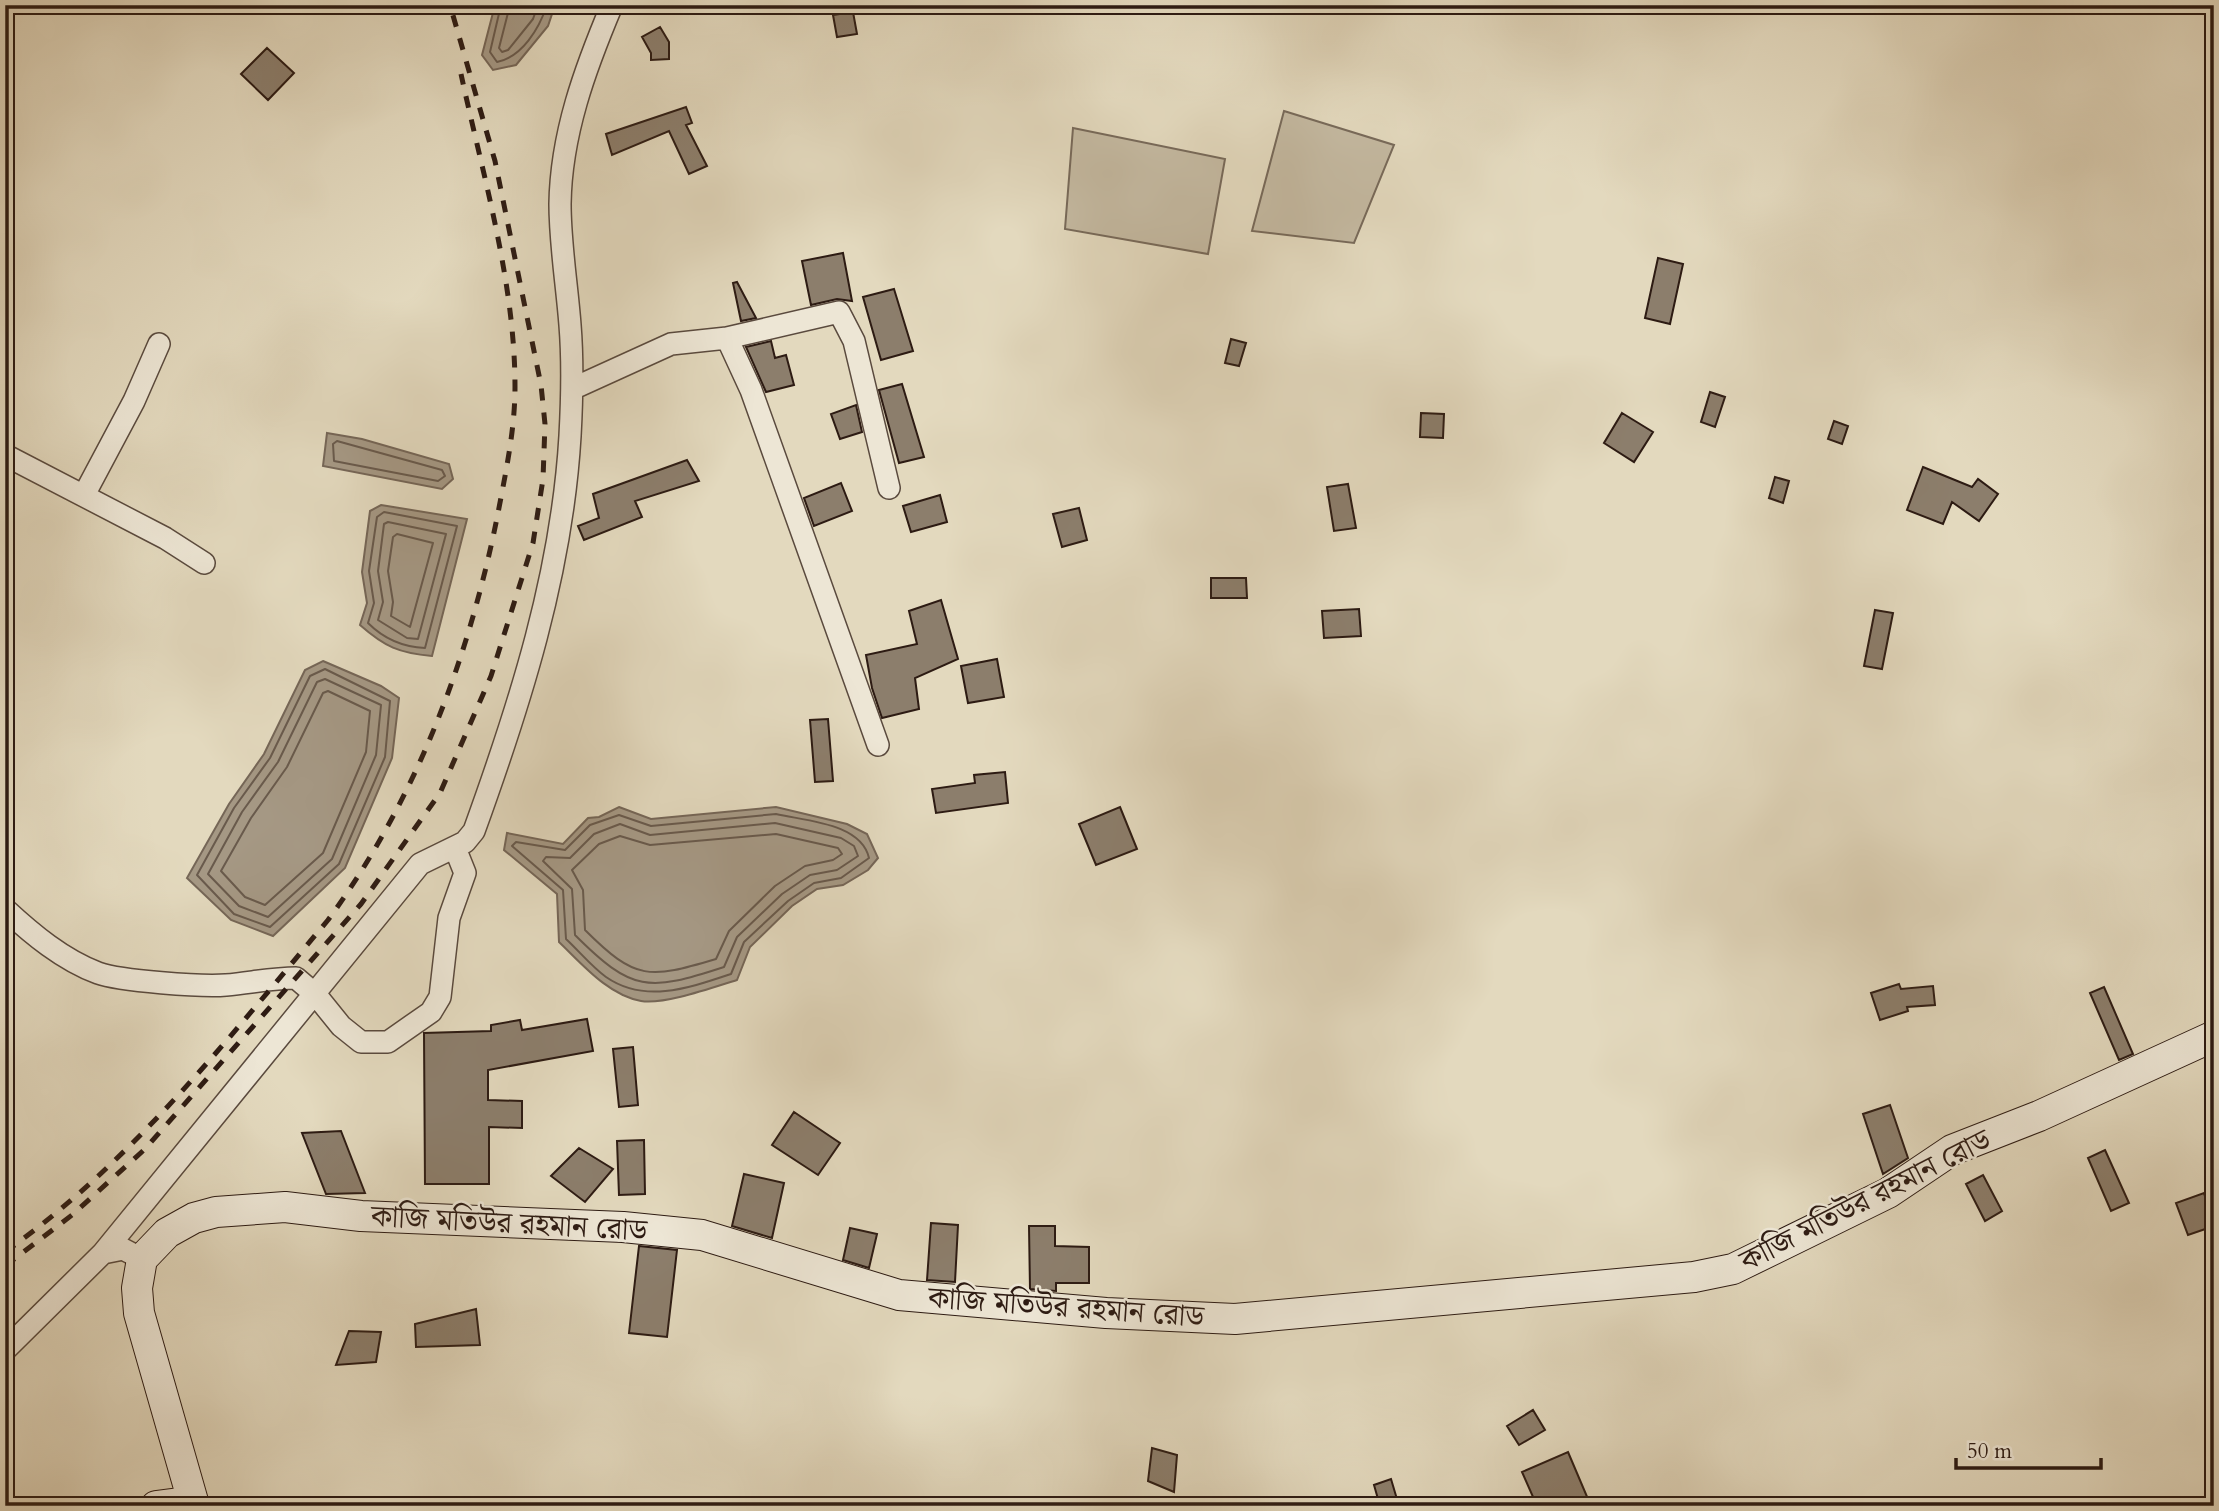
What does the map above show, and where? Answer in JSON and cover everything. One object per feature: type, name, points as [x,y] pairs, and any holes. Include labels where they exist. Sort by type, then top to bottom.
[{"type":"main road","name":"কাজি মতিউর রহমান রোড","points":[[142,1259],[167,1233],[194,1218],[216,1212],[285,1207],[374,1217],[623,1227],[702,1235],[899,1295],[1106,1313],[1235,1319],[1694,1277],[1733,1269],[1888,1193],[1952,1150],[2039,1116],[2214,1037]]},
{"type":"main road","points":[[142,1259],[136,1288],[139,1313],[194,1506],[156,1506]]},
{"type":"street","points":[[5,1350],[74,1271],[103,1253],[139,1211],[420,864],[455,848],[474,831],[530,663],[557,551],[564,499],[572,389],[560,205],[563,170],[576,95],[612,5]]},
{"type":"street","points":[[572,389],[671,344],[727,338],[839,312],[855,341],[889,488]]},
{"type":"street","points":[[727,338],[751,390],[878,744]]},
{"type":"street","points":[[84,495],[134,401],[159,344]]},
{"type":"street","points":[[5,455],[165,538],[204,563]]},
{"type":"street","points":[[5,909],[39,940],[99,974],[198,984],[296,978],[316,995],[324,1009],[361,1042],[388,1042],[431,1012],[440,997],[449,918],[465,873],[455,848]]},
{"type":"street","points":[[139,1211],[136,1224],[142,1233],[153,1236],[167,1233]]},
{"type":"street","points":[[103,1253],[123,1249],[142,1259]]},
{"type":"shaded area","points":[[1284,111],[1394,145],[1354,243],[1252,231]]},
{"type":"shaded area","points":[[1073,128],[1225,159],[1208,254],[1065,229]]},
{"type":"water","points":[[495,5],[555,5],[548,26],[516,65],[493,70],[482,55]]},
{"type":"water","points":[[327,433],[362,439],[449,464],[453,479],[442,489],[323,466]]},
{"type":"water","points":[[381,505],[467,519],[432,656],[393,648],[360,625],[367,603],[362,572],[370,511]]},
{"type":"water","points":[[323,661],[381,686],[399,698],[392,758],[345,868],[273,936],[231,920],[187,878],[229,804],[264,754],[305,670]]},
{"type":"water","points":[[619,807],[651,819],[776,807],[847,824],[867,834],[878,858],[868,870],[843,885],[817,889],[792,906],[750,947],[737,980],[675,998],[641,1001],[629,998],[607,985],[559,942],[557,894],[504,850],[507,833],[563,844],[588,818],[599,817]]},
{"type":"building","points":[[853,12],[857,34],[837,37],[833,15]]},
{"type":"building","points":[[660,27],[669,42],[669,59],[651,60],[651,53],[642,37]]},
{"type":"building","points":[[267,48],[294,73],[268,100],[241,74]]},
{"type":"building","points":[[686,107],[692,123],[686,125],[707,166],[689,174],[669,131],[612,155],[606,134]]},
{"type":"building","points":[[843,253],[852,301],[837,299],[811,305],[802,261]]},
{"type":"building","points":[[1658,258],[1683,264],[1670,324],[1645,318]]},
{"type":"building","points":[[737,282],[756,318],[741,321],[733,283]]},
{"type":"building","points":[[894,289],[913,351],[881,360],[863,297]]},
{"type":"building","points":[[1231,339],[1246,343],[1239,366],[1225,363]]},
{"type":"building","points":[[771,341],[775,358],[786,355],[794,385],[766,392],[746,347]]},
{"type":"building","points":[[902,384],[924,457],[899,463],[879,390]]},
{"type":"building","points":[[1710,392],[1725,397],[1715,427],[1701,422]]},
{"type":"building","points":[[856,405],[862,432],[840,439],[831,414]]},
{"type":"building","points":[[1421,413],[1444,414],[1443,438],[1420,437]]},
{"type":"building","points":[[1622,413],[1653,432],[1634,462],[1604,443]]},
{"type":"building","points":[[1834,421],[1848,426],[1842,444],[1828,439]]},
{"type":"building","points":[[687,460],[699,481],[635,501],[642,517],[584,540],[578,526],[599,518],[593,494]]},
{"type":"building","points":[[1923,467],[1972,487],[1978,479],[1998,494],[1979,521],[1952,502],[1943,524],[1907,510]]},
{"type":"building","points":[[1775,477],[1789,481],[1783,503],[1769,498]]},
{"type":"building","points":[[841,483],[852,511],[814,526],[804,498]]},
{"type":"building","points":[[1348,484],[1356,528],[1334,531],[1327,487]]},
{"type":"building","points":[[940,495],[947,522],[911,532],[903,506]]},
{"type":"building","points":[[1079,508],[1087,540],[1062,547],[1053,514]]},
{"type":"building","points":[[1211,578],[1246,578],[1247,598],[1211,598]]},
{"type":"building","points":[[941,600],[958,659],[915,678],[919,709],[882,718],[872,688],[866,655],[917,644],[909,611]]},
{"type":"building","points":[[1359,609],[1361,636],[1324,638],[1322,611]]},
{"type":"building","points":[[1875,610],[1893,613],[1882,669],[1864,666]]},
{"type":"building","points":[[997,659],[1004,697],[968,703],[961,666]]},
{"type":"building","points":[[828,719],[833,781],[815,782],[810,720]]},
{"type":"building","points":[[1005,772],[1008,803],[936,813],[932,789],[975,783],[974,775]]},
{"type":"building","points":[[1120,807],[1137,849],[1096,865],[1079,824]]},
{"type":"building","points":[[1899,984],[1901,989],[1933,986],[1935,1005],[1907,1007],[1908,1011],[1880,1020],[1871,993]]},
{"type":"building","points":[[2104,987],[2133,1054],[2119,1060],[2090,993]]},
{"type":"building","points":[[587,1019],[593,1051],[488,1070],[488,1100],[522,1101],[522,1128],[489,1127],[489,1184],[425,1184],[424,1033],[491,1031],[491,1025],[520,1020],[522,1030]]},
{"type":"building","points":[[633,1047],[638,1105],[619,1107],[613,1049]]},
{"type":"building","points":[[1890,1105],[1908,1158],[1883,1174],[1863,1114]]},
{"type":"building","points":[[794,1112],[840,1143],[818,1175],[772,1145]]},
{"type":"building","points":[[341,1131],[365,1193],[326,1194],[302,1133]]},
{"type":"building","points":[[644,1140],[645,1194],[619,1195],[617,1141]]},
{"type":"building","points":[[579,1148],[613,1169],[585,1202],[551,1176]]},
{"type":"building","points":[[2105,1150],[2129,1203],[2111,1211],[2088,1158]]},
{"type":"building","points":[[744,1174],[784,1183],[772,1238],[732,1226]]},
{"type":"building","points":[[1983,1175],[2002,1211],[1985,1221],[1966,1184]]},
{"type":"building","points":[[2204,1193],[2214,1226],[2188,1235],[2176,1203]]},
{"type":"building","points":[[931,1223],[958,1225],[955,1282],[927,1280]]},
{"type":"building","points":[[1029,1226],[1055,1226],[1055,1246],[1089,1247],[1089,1283],[1056,1283],[1056,1291],[1030,1289]]},
{"type":"building","points":[[850,1228],[877,1234],[869,1268],[843,1260]]},
{"type":"building","points":[[639,1246],[677,1250],[667,1337],[629,1333]]},
{"type":"building","points":[[476,1309],[480,1345],[416,1347],[415,1324]]},
{"type":"building","points":[[349,1331],[381,1332],[376,1362],[336,1365]]},
{"type":"building","points":[[1533,1410],[1545,1430],[1519,1445],[1507,1426]]},
{"type":"building","points":[[1152,1448],[1177,1455],[1174,1492],[1148,1481]]},
{"type":"building","points":[[1568,1452],[1588,1499],[1571,1506],[1537,1506],[1522,1472]]},
{"type":"building","points":[[1391,1479],[1399,1506],[1380,1506],[1374,1485]]},
{"type":"railway","points":[[5,1266],[72,1215],[145,1149],[361,904],[440,793],[491,676],[533,543],[543,479],[545,424],[541,385],[495,161],[450,5]]},
{"type":"railway","points":[[5,1252],[95,1179],[177,1097],[328,920],[388,826],[435,726],[455,674],[486,567],[507,466],[515,403],[514,348],[504,269],[461,74]]}]
